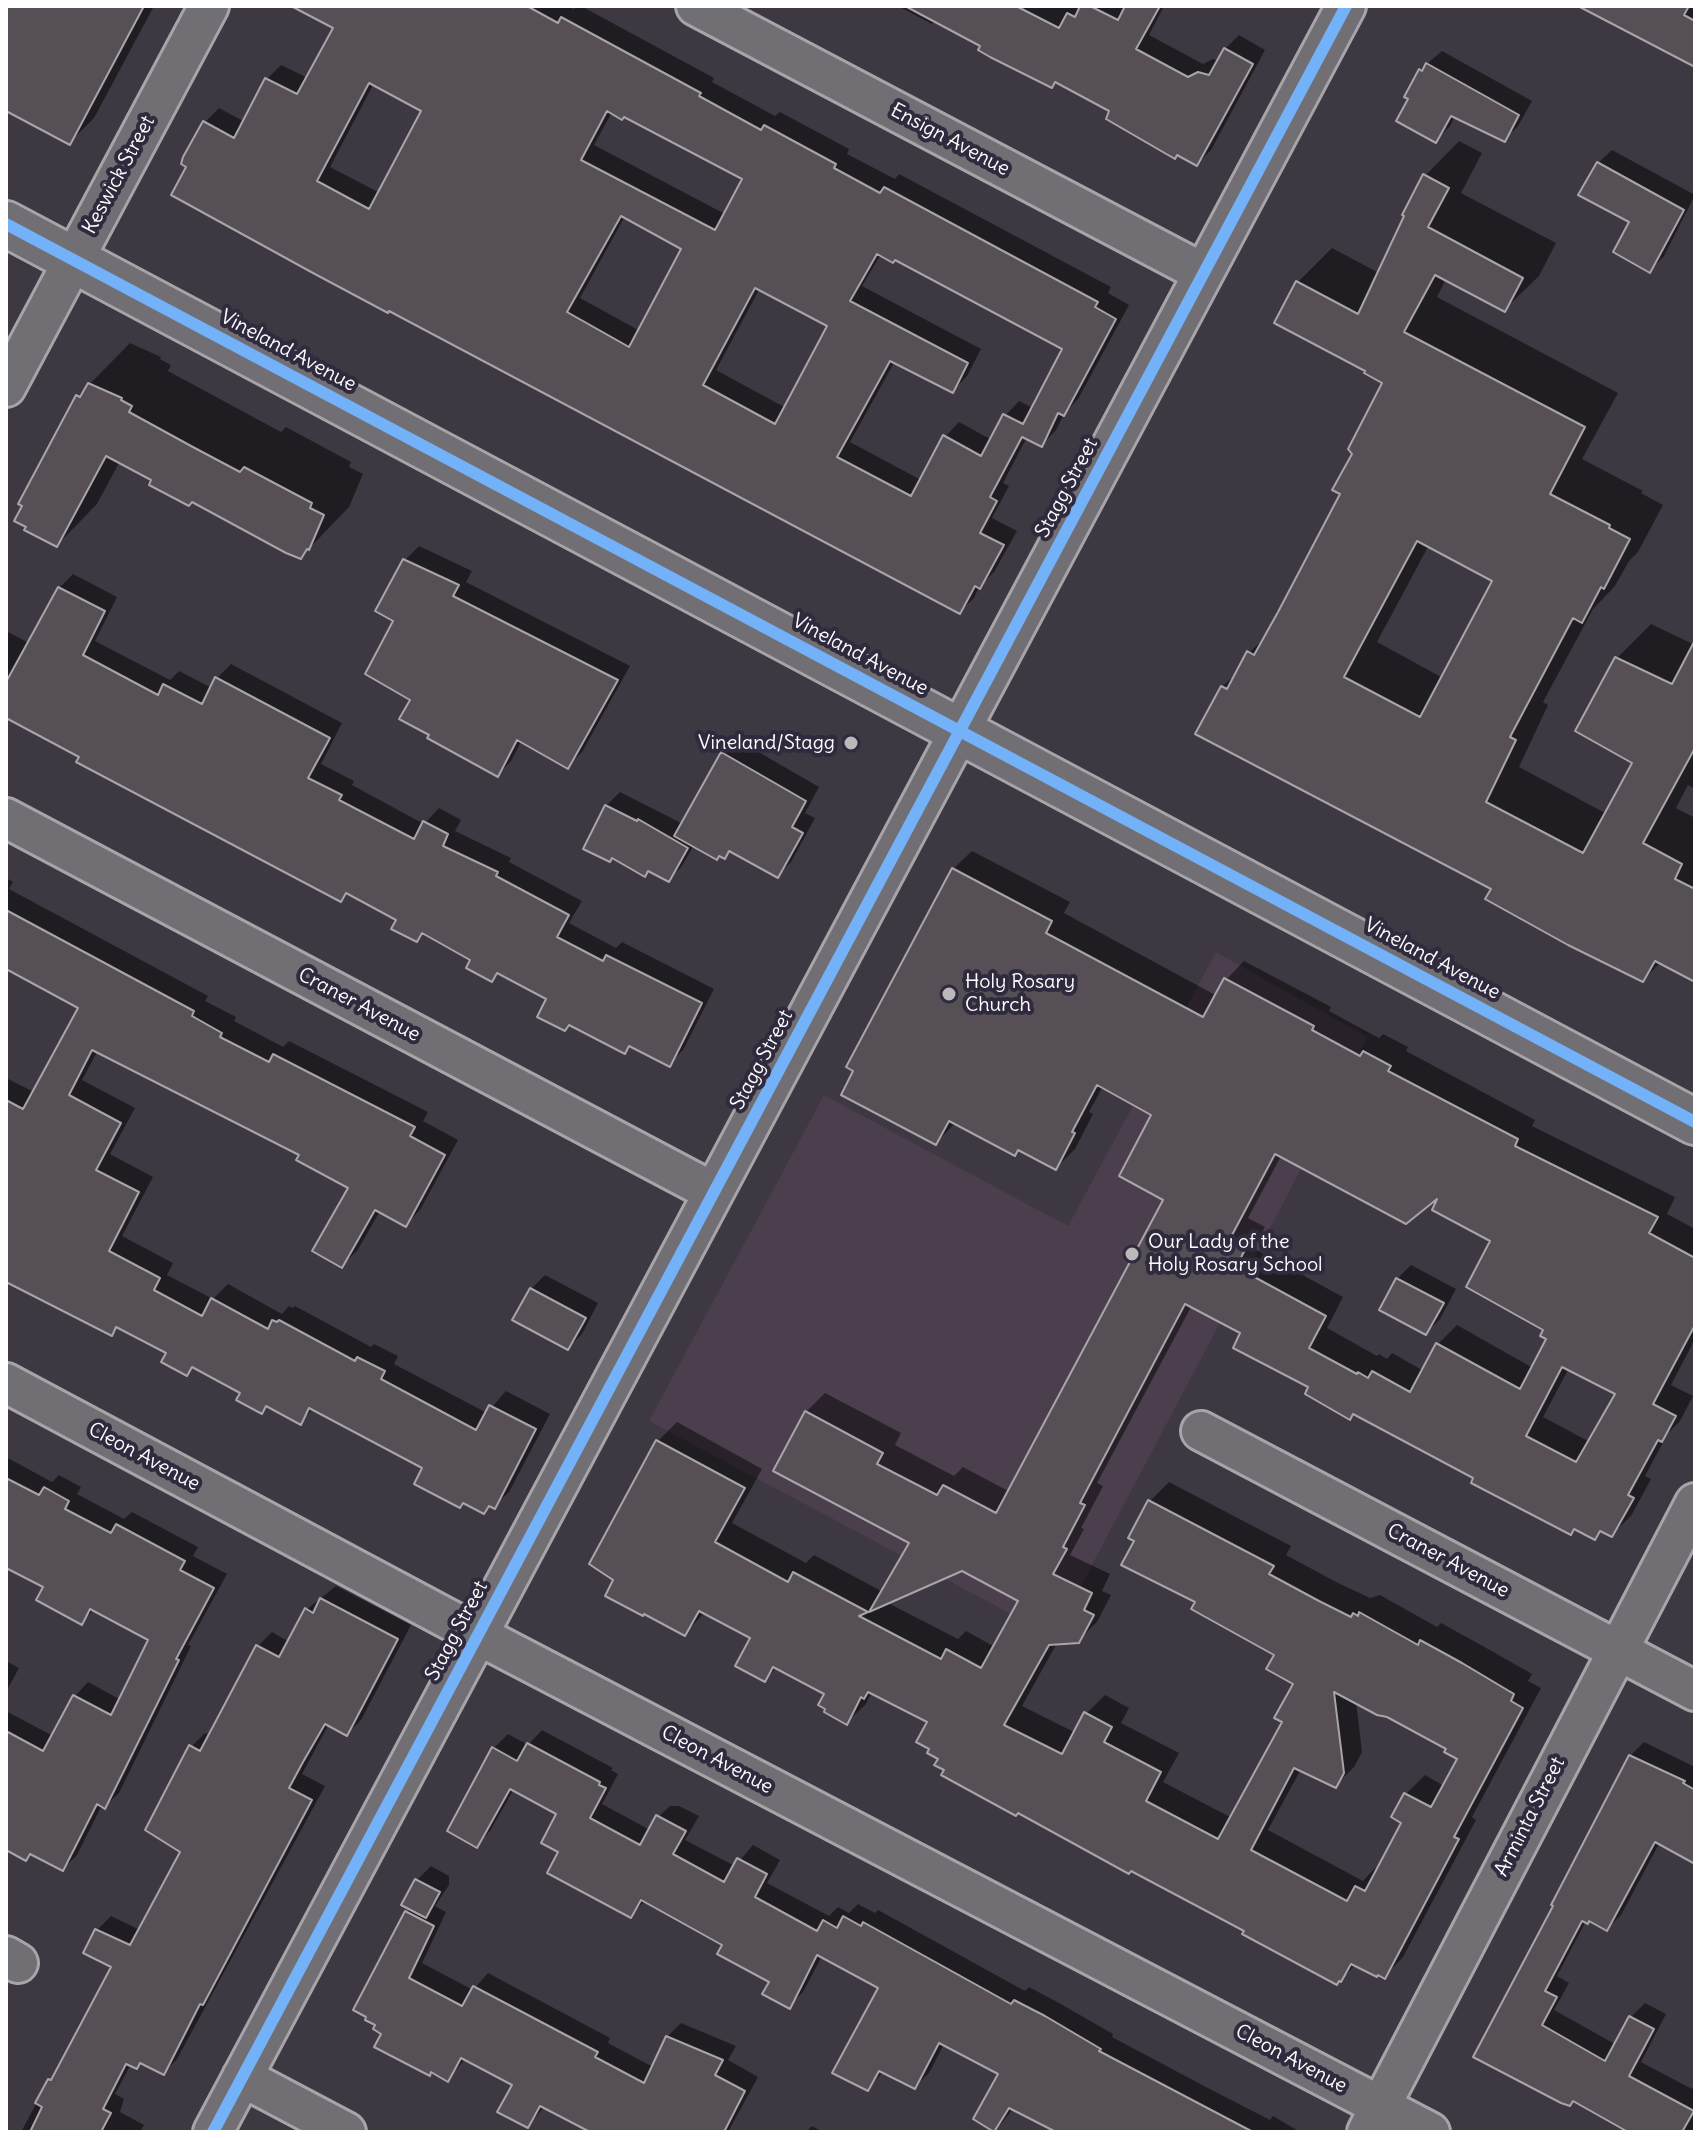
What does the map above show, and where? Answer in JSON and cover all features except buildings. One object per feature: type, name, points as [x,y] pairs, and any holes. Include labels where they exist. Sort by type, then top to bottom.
[{"type":"main road","name":"Vineland Avenue","points":[[6,224],[1695,1122]]},
{"type":"street","name":"Keswick Street","points":[[6,387],[209,6]]},
{"type":"street","name":"Ensign Avenue","points":[[696,6],[1203,273]]},
{"type":"street","name":"Stagg Street","points":[[213,2132],[1346,6]]},
{"type":"street","name":"Craner Avenue","points":[[6,818],[713,1192]]},
{"type":"street","name":"Cleon Avenue","points":[[6,1383],[1374,2119],[1430,2132]]},
{"type":"street","name":"Craner Avenue","points":[[1201,1431],[1695,1691]]},
{"type":"street","name":"Arminta Street","points":[[1374,2119],[1695,1503]]},
{"type":"street","points":[[242,2077],[346,2132]]},
{"type":"shaded area","points":[[1216,952],[1367,1037],[1287,1196],[1054,1637],[649,1421],[824,1095],[1068,1226]]},
{"type":"cycle path","points":[[213,2132],[1346,6]]},
{"type":"cycle path","points":[[6,224],[1695,1122]]},
{"type":"place","name":"Vineland/Stagg","points":[[851,743]]},
{"type":"place","name":"Holy Rosary Church","points":[[949,994]]},
{"type":"place","name":"Our Lady of the Holy Rosary School","points":[[1132,1254]]}]
